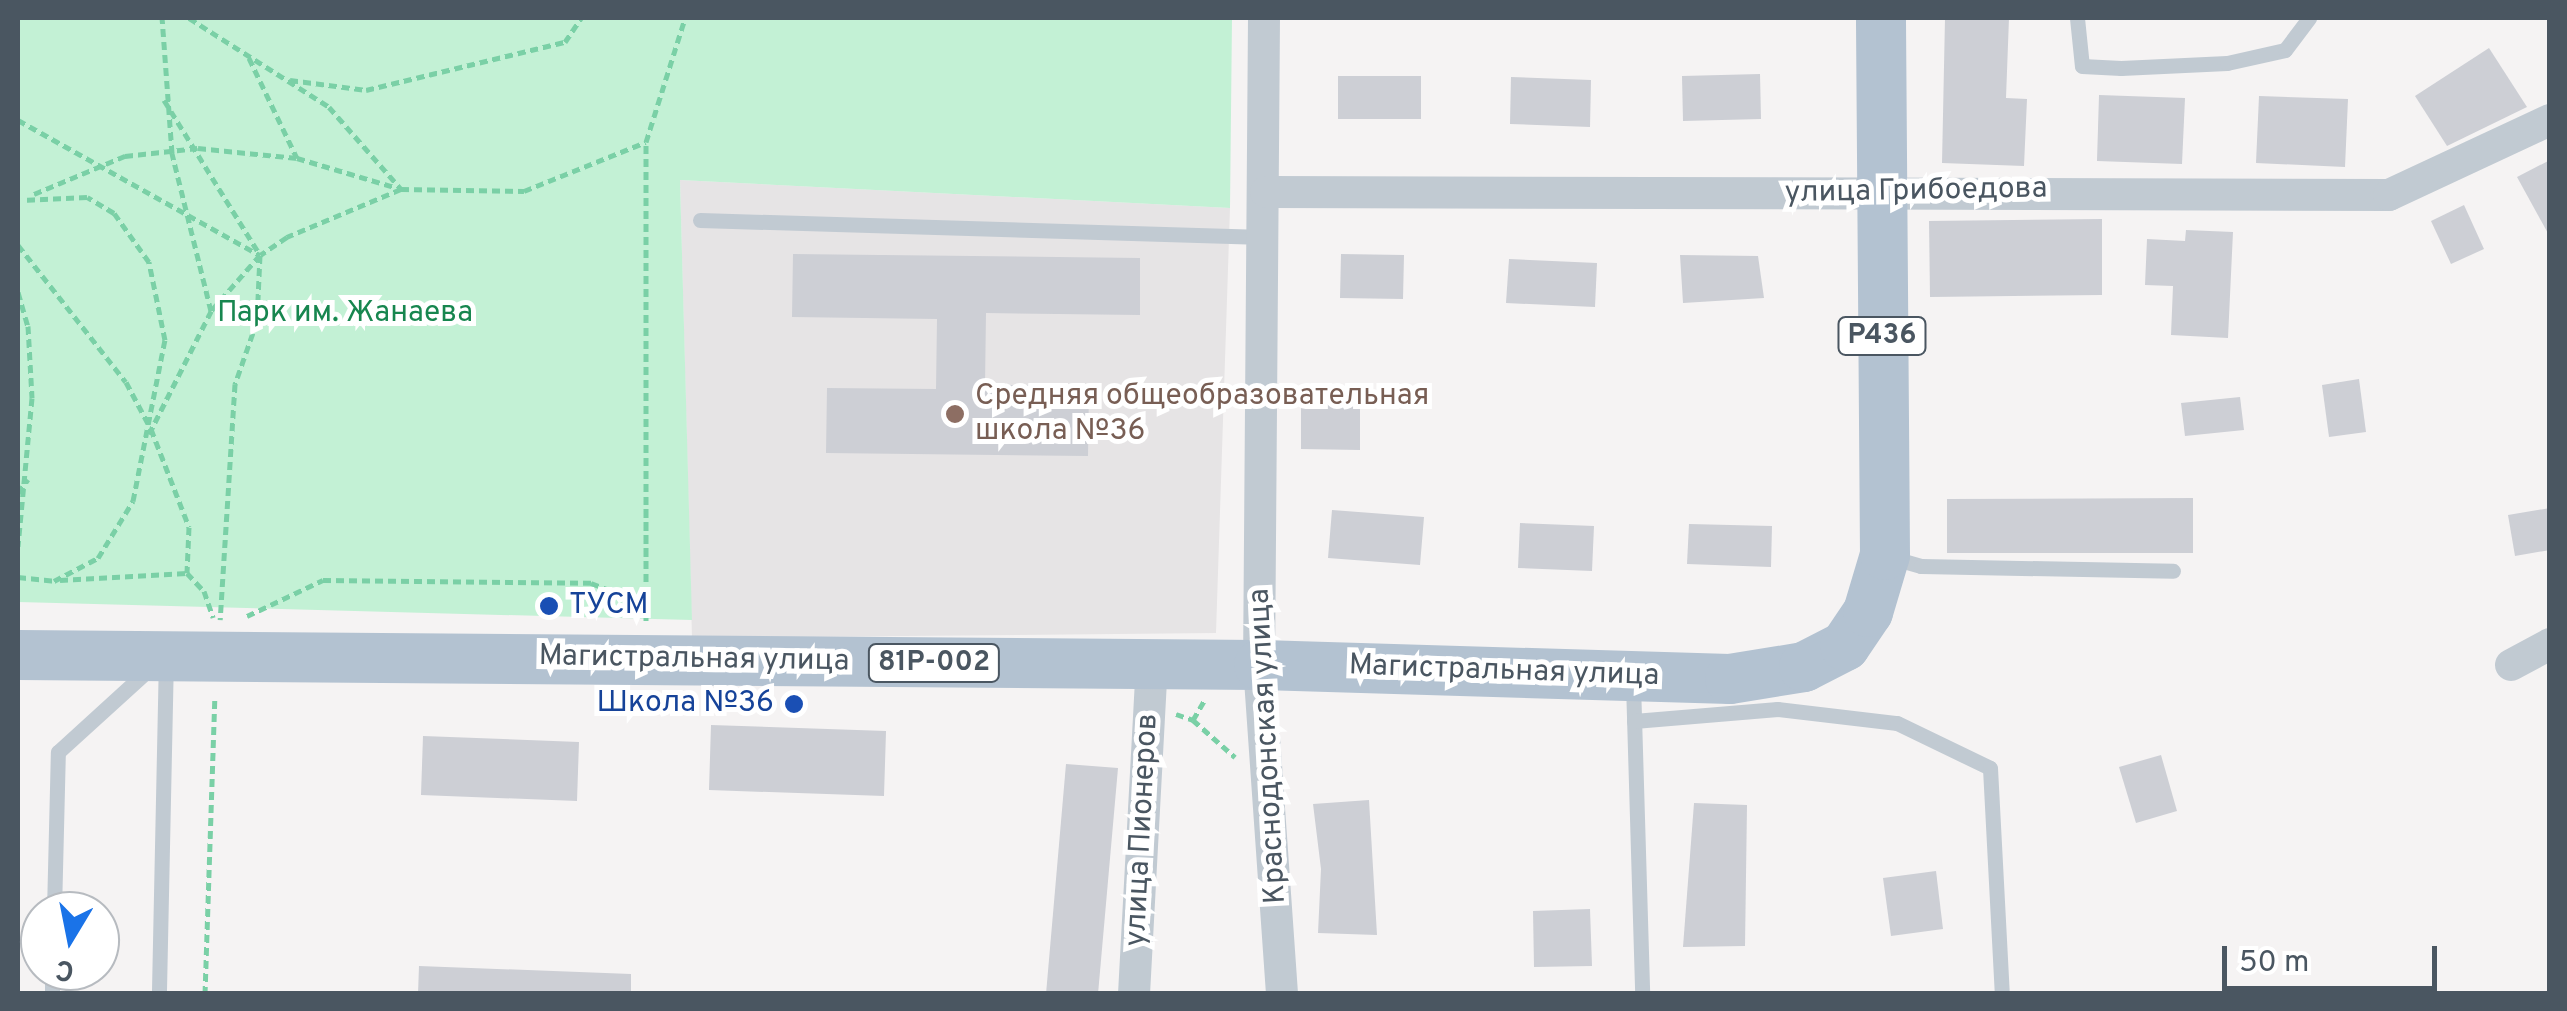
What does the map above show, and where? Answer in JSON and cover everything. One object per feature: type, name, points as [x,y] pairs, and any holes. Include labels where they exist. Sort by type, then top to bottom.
[{"type":"main road","name":"P436","points":[[1845,646],[1868,612],[1885,555],[1880,18]]},
{"type":"main road","name":"Магистральная улица","points":[[18,654],[201,638],[1151,685],[1259,665],[1634,698],[1804,668],[1845,646]]},
{"type":"street","name":"Краснодонская улица","points":[[1264,18],[1266,192],[1259,665],[1282,994]]},
{"type":"street","name":"улица Грибоедова","points":[[1266,192],[1881,194],[2069,189],[2389,195],[2550,120]]},
{"type":"street","points":[[2511,665],[2550,644]]},
{"type":"street","name":"улица Пионеров","points":[[1134,994],[1151,685]]},
{"type":"lane","points":[[2077,18],[2082,66],[2121,68],[2226,63],[2285,50],[2309,18]]},
{"type":"lane","points":[[700,220],[1264,238]]},
{"type":"lane","points":[[1885,555],[1921,566],[2173,571]]},
{"type":"lane","points":[[55,891],[58,752],[201,638]]},
{"type":"lane","points":[[159,990],[201,638]]},
{"type":"lane","points":[[1642,994],[1634,698],[1898,723],[1990,768],[2002,994]]},
{"type":"path","points":[[162,18],[164,100],[172,153],[211,311]]},
{"type":"path","points":[[189,18],[329,106],[401,189]]},
{"type":"path","points":[[287,80],[366,90],[566,42],[581,18]]},
{"type":"path","points":[[646,659],[646,142],[685,18]]},
{"type":"path","points":[[248,55],[297,158]]},
{"type":"path","points":[[164,100],[198,148],[260,255],[257,321],[235,384],[201,638],[206,994]]},
{"type":"path","points":[[18,120],[260,255]]},
{"type":"path","points":[[20,200],[125,156],[198,148],[297,158],[401,189],[524,190],[646,142]]},
{"type":"path","points":[[150,427],[211,311],[260,255],[401,189]]},
{"type":"path","points":[[20,200],[86,196],[114,214],[149,262],[165,340],[133,501],[98,558],[54,581]]},
{"type":"path","points":[[18,245],[68,303],[150,427],[189,527],[187,573],[201,638]]},
{"type":"path","points":[[18,292],[28,326],[32,398],[28,479],[18,546]]},
{"type":"path","points":[[18,493],[28,479]]},
{"type":"path","points":[[18,578],[54,581],[187,573]]},
{"type":"path","points":[[201,638],[323,580],[590,583],[646,604]]},
{"type":"path","points":[[1151,685],[1270,790]]},
{"type":"shaded area","name":"Средняя общеобразовательная школа №36","points":[[680,180],[1230,208],[1216,633],[692,638]]},
{"type":"green space","name":"Парк им. Жанаева","points":[[18,18],[1232,18],[1230,208],[680,180],[692,620],[18,602]]},
{"type":"building","points":[[1945,18],[2009,18],[2006,98],[2027,99],[2024,166],[1942,163]]},
{"type":"building","points":[[2489,48],[2527,107],[2447,146],[2415,96]]},
{"type":"building","points":[[1760,74],[1761,119],[1683,121],[1682,76]]},
{"type":"building","points":[[1338,76],[1421,76],[1421,119],[1338,119]]},
{"type":"building","points":[[1511,77],[1591,80],[1590,127],[1510,124]]},
{"type":"building","points":[[2099,95],[2185,98],[2182,164],[2097,161]]},
{"type":"building","points":[[2259,96],[2348,99],[2345,167],[2256,163]]},
{"type":"building","points":[[2550,160],[2550,237],[2517,177]]},
{"type":"building","points":[[2464,205],[2484,249],[2451,264],[2431,221]]},
{"type":"building","points":[[2102,219],[2102,295],[1930,297],[1929,221]]},
{"type":"building","points":[[2186,230],[2233,232],[2228,338],[2171,335],[2173,286],[2145,285],[2147,239],[2185,241]]},
{"type":"building","points":[[793,254],[1140,258],[1140,315],[986,313],[985,385],[1089,386],[1088,456],[826,453],[827,388],[936,389],[937,319],[792,317]]},
{"type":"building","points":[[1341,254],[1404,255],[1403,299],[1340,298]]},
{"type":"building","points":[[1680,255],[1758,256],[1764,298],[1683,303]]},
{"type":"building","points":[[1509,259],[1597,263],[1595,307],[1506,303]]},
{"type":"building","points":[[2359,379],[2366,432],[2329,437],[2322,385]]},
{"type":"building","points":[[2240,397],[2244,430],[2185,436],[2181,403]]},
{"type":"building","points":[[1301,400],[1360,400],[1360,450],[1301,449]]},
{"type":"building","points":[[2193,498],[2193,553],[1947,553],[1947,499]]},
{"type":"building","points":[[2550,508],[2550,550],[2515,556],[2508,515]]},
{"type":"building","points":[[1332,510],[1424,517],[1420,565],[1328,558]]},
{"type":"building","points":[[1520,523],[1594,526],[1592,571],[1518,568]]},
{"type":"building","points":[[1689,524],[1772,526],[1771,567],[1687,564]]},
{"type":"building","points":[[711,725],[886,731],[884,796],[709,790]]},
{"type":"building","points":[[423,736],[579,742],[577,801],[421,795]]},
{"type":"building","points":[[2161,755],[2177,811],[2136,823],[2119,767]]},
{"type":"building","points":[[1066,764],[1118,768],[1098,994],[1046,994]]},
{"type":"building","points":[[1369,800],[1377,935],[1318,933],[1321,869],[1313,804]]},
{"type":"building","points":[[1694,803],[1747,805],[1745,946],[1683,947]]},
{"type":"building","points":[[1936,871],[1943,929],[1891,936],[1883,878]]},
{"type":"building","points":[[1590,909],[1592,966],[1534,967],[1533,911]]},
{"type":"building","points":[[419,966],[631,974],[631,994],[418,994]]},
{"type":"place","name":"Средняя общеобразовательная школа №36","points":[[955,414]]},
{"type":"place","name":"ТУСМ","points":[[549,606]]},
{"type":"place","name":"Школа №36","points":[[794,704]]}]
